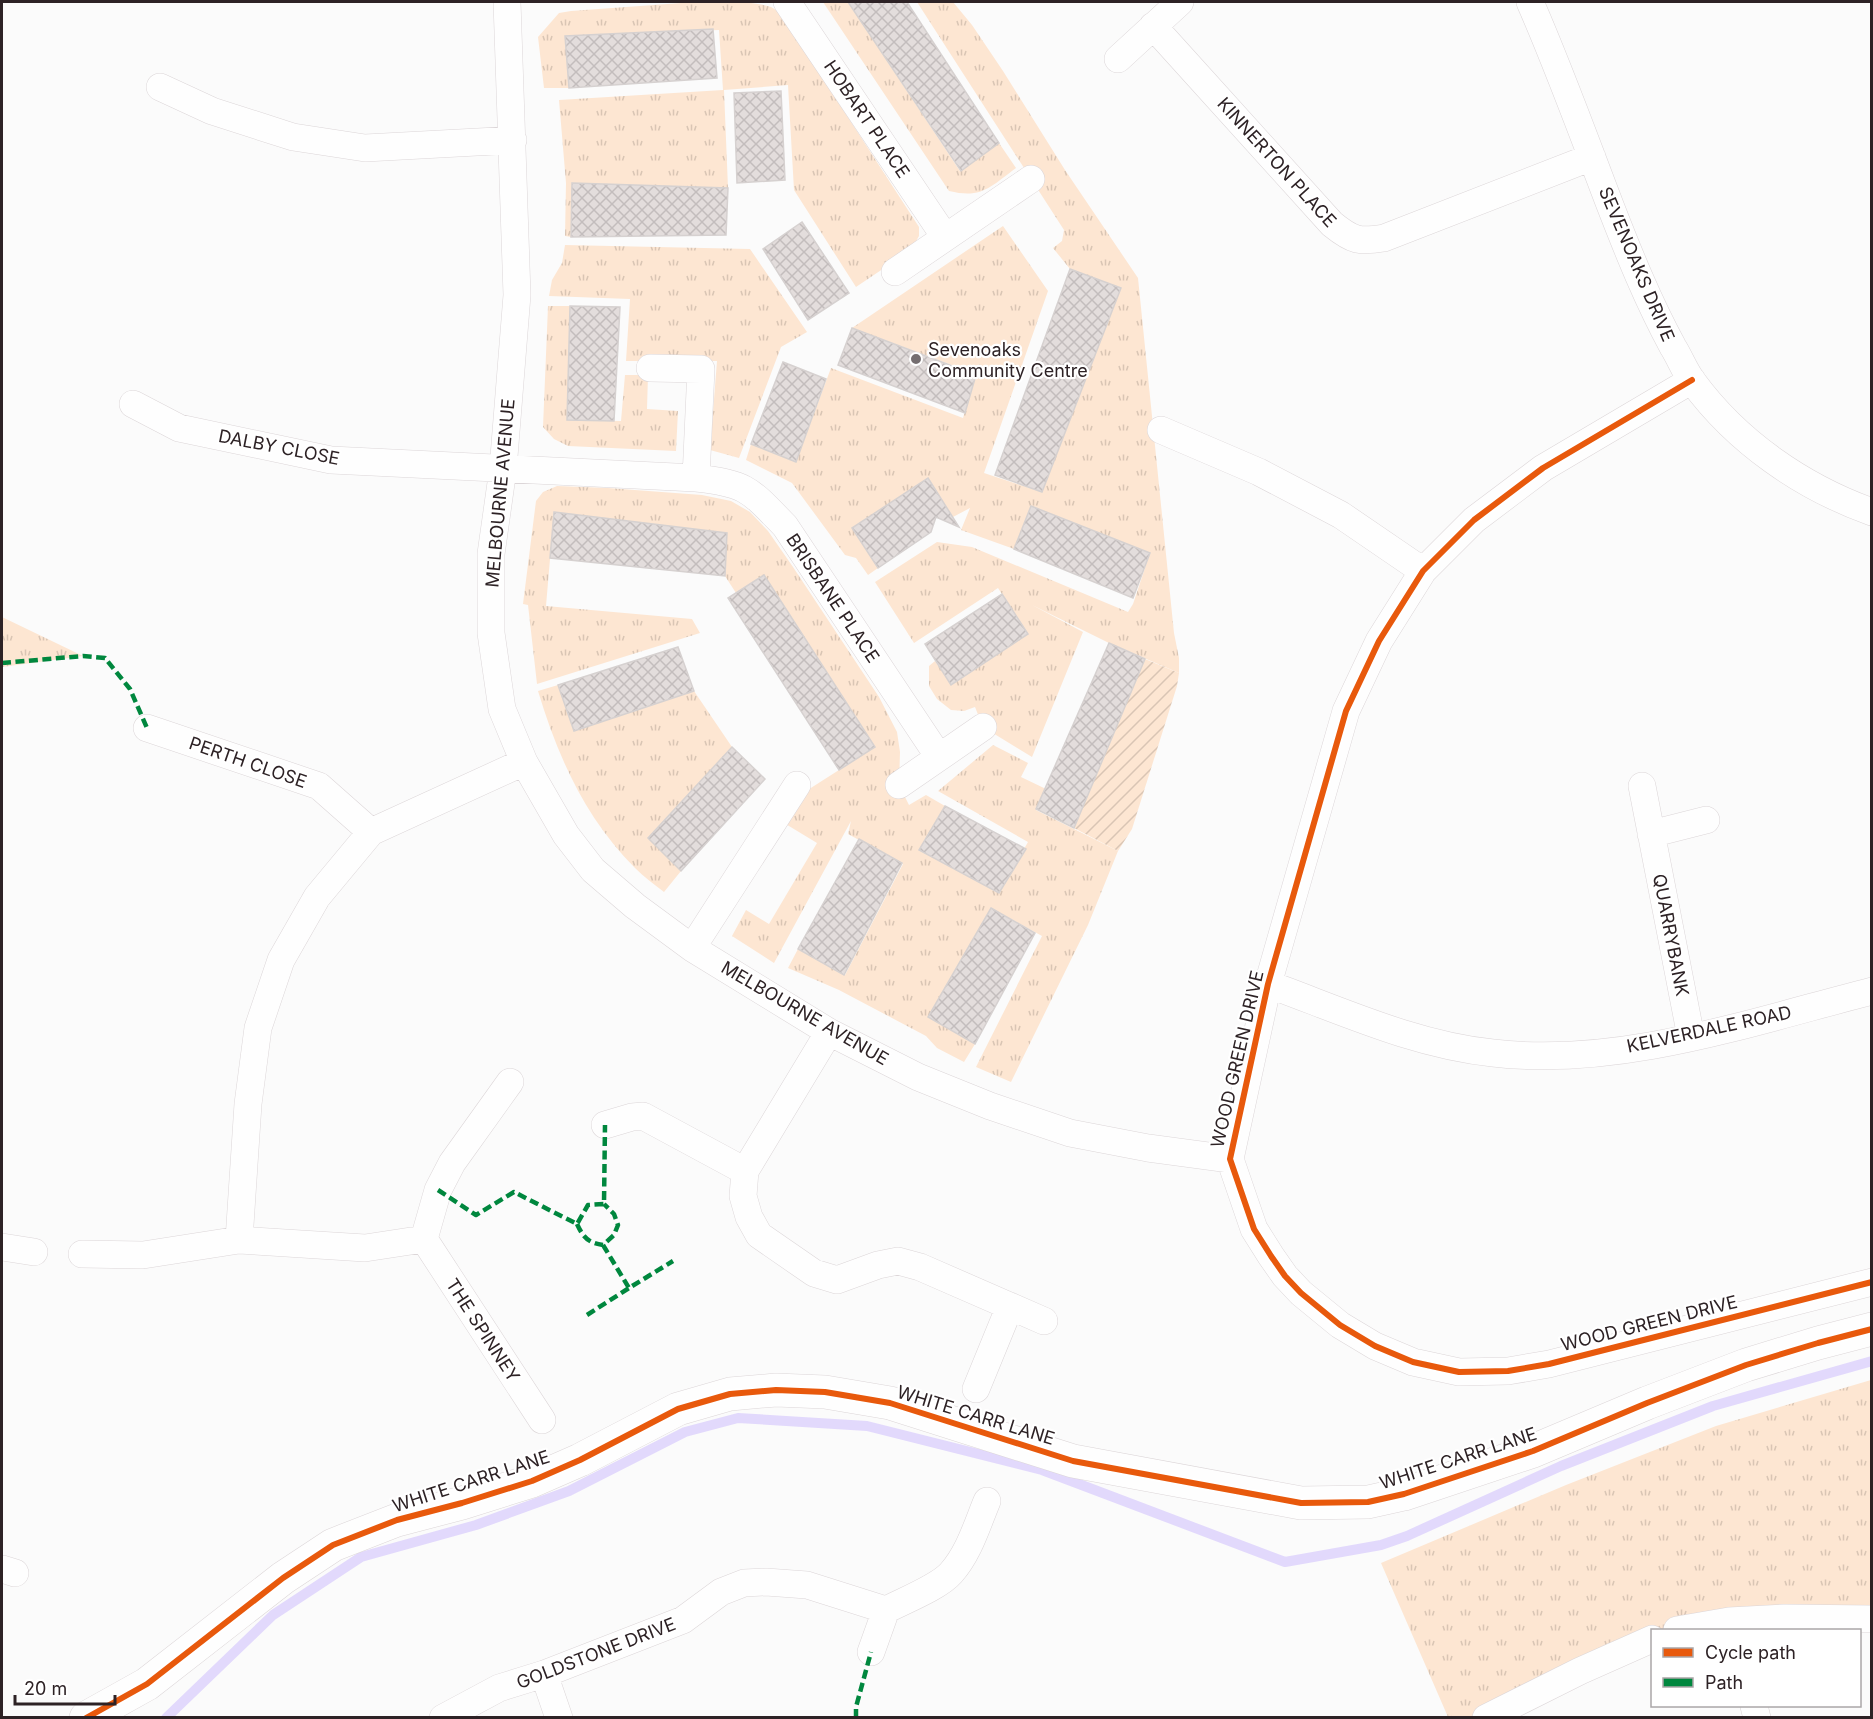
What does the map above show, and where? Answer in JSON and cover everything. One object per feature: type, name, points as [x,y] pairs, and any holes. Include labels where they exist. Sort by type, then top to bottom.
[{"type":"street","name":"MELBOURNE AVENUE","points":[[507,2],[517,295],[502,469],[491,554],[491,633],[502,709],[524,762],[566,835],[594,870],[635,906],[692,948],[829,1032],[918,1077],[990,1106],[1070,1133],[1148,1148],[1230,1159]]},
{"type":"street","name":"HOBART PLACE","points":[[787,2],[945,237]]},
{"type":"street","points":[[1118,59],[1180,2]]},
{"type":"street","name":"SEVENOAKS DRIVE","points":[[1530,2],[1654,312],[1692,380],[1711,405],[1740,434],[1773,460],[1809,483],[1851,505],[1872,512]]},
{"type":"street","name":"KINNERTON PLACE","points":[[1153,26],[1332,224],[1346,236],[1364,242],[1384,238],[1592,157]]},
{"type":"street","points":[[160,87],[212,111],[293,137],[365,148],[513,140]]},
{"type":"street","points":[[895,272],[1032,179]]},
{"type":"street","points":[[650,368],[701,369],[696,478]]},
{"type":"street","name":"WOOD GREEN DRIVE","points":[[1692,380],[1543,468],[1474,520],[1423,571],[1379,641],[1346,711],[1268,984],[1230,1159],[1254,1229],[1285,1276],[1301,1293],[1340,1325],[1375,1346],[1413,1362],[1459,1372],[1508,1371],[1549,1364],[1872,1282]]},
{"type":"street","name":"DALBY CLOSE","points":[[133,404],[179,428],[331,460],[502,469]]},
{"type":"street","points":[[1161,430],[1259,472],[1321,504],[1423,571]]},
{"type":"street","name":"BRISBANE PLACE","points":[[502,469],[722,480],[753,493],[785,526],[939,757]]},
{"type":"street","points":[[899,786],[983,727]]},
{"type":"street","name":"PERTH CLOSE","points":[[147,728],[319,786],[371,832]]},
{"type":"street","points":[[239,1240],[248,1104],[258,1028],[280,960],[316,897],[371,832],[434,801],[524,762]]},
{"type":"street","points":[[692,948],[797,785]]},
{"type":"street","name":"QUARRYBANK","points":[[1642,786],[1691,1037]]},
{"type":"street","points":[[1651,834],[1706,820]]},
{"type":"street","name":"KELVERDALE ROAD","points":[[1268,984],[1414,1038],[1493,1053],[1564,1056],[1691,1037],[1872,991]]},
{"type":"street","points":[[829,1032],[745,1171],[743,1197],[749,1217],[759,1235],[814,1273],[837,1280],[878,1265],[898,1261],[920,1267],[1044,1322]]},
{"type":"street","points":[[82,1254],[143,1255],[239,1240],[365,1248],[424,1239],[438,1190],[452,1163],[510,1082]]},
{"type":"street","points":[[605,1125],[643,1116],[745,1171]]},
{"type":"street","name":"THE SPINNEY","points":[[424,1239],[542,1420]]},
{"type":"street","points":[[2,1247],[34,1252]]},
{"type":"street","points":[[976,1389],[1010,1306]]},
{"type":"street","name":"WHITE CARR LANE","points":[[87,1718],[147,1684],[283,1578],[333,1545],[397,1520],[532,1481],[580,1460],[678,1409],[730,1394],[776,1390],[825,1392],[890,1403],[1073,1461],[1301,1503],[1368,1502],[1404,1494],[1533,1451],[1647,1403],[1746,1365],[1872,1329]]},
{"type":"street","points":[[870,1652],[886,1610],[950,1575],[963,1557],[987,1501]]},
{"type":"street","name":"GOLDSTONE DRIVE","points":[[443,1718],[499,1688],[544,1674],[683,1620],[721,1592],[744,1583],[766,1582],[807,1586],[886,1610]]},
{"type":"street","points":[[1690,1629],[1784,1618],[1872,1619]]},
{"type":"street","points":[[1486,1718],[1580,1671],[1651,1640]]},
{"type":"street","points":[[544,1674],[559,1718]]},
{"type":"green space","points":[[695,2],[754,3],[771,7],[782,16],[919,227],[919,236],[911,250],[856,287],[794,190],[788,85],[724,90],[728,188],[572,183],[571,237],[565,236],[566,183],[559,100],[723,90],[719,30],[565,36],[569,88],[544,88],[538,37],[559,13]]},
{"type":"green space","points":[[823,2],[848,2],[960,171],[999,143],[1016,168],[985,190],[970,193],[949,191]]},
{"type":"green space","points":[[917,2],[953,2],[972,25],[1138,278],[1179,673],[1109,643],[1032,605],[1083,632],[1032,757],[983,727],[975,707],[964,711],[951,710],[937,699],[929,686],[929,666],[935,661],[951,684],[1028,634],[998,588],[914,643],[875,582],[937,542],[972,547],[1128,612],[1133,604],[1150,553],[1031,506],[1014,549],[961,530],[970,508],[953,517],[928,478],[853,528],[878,568],[868,575],[856,558],[845,555],[792,483],[746,460],[751,444],[796,461],[831,368],[963,418],[976,374],[852,328],[1003,226],[1048,291],[984,473],[1042,492],[1121,288],[1070,269],[1053,248],[1062,241],[1064,230]]},
{"type":"green space","points":[[565,245],[750,249],[807,332],[781,347],[739,458],[710,450],[717,361],[626,361],[630,299],[549,296],[552,280],[562,263]]},
{"type":"green space","points":[[548,306],[570,306],[567,420],[621,421],[625,375],[648,375],[647,409],[678,411],[676,451],[568,446],[554,439],[543,427]]},
{"type":"green space","points":[[557,486],[702,495],[731,501],[750,512],[768,531],[879,697],[897,732],[900,752],[899,785],[909,805],[926,795],[945,806],[920,850],[999,893],[1028,842],[938,791],[993,745],[1028,763],[1021,777],[1046,789],[1036,810],[1118,851],[1088,925],[1011,1082],[976,1067],[1042,936],[991,908],[928,1017],[975,1044],[964,1062],[937,1048],[926,1036],[839,990],[788,968],[798,949],[845,975],[903,864],[848,834],[851,821],[774,963],[732,936],[746,910],[769,924],[817,843],[784,823],[803,793],[875,747],[764,575],[736,593],[725,576],[727,533],[554,512],[546,606],[692,619],[700,633],[537,684],[528,605],[523,604],[536,501],[543,492]]},
{"type":"green space","points":[[2,617],[83,656],[2,667]]},
{"type":"green space","points":[[1145,659],[1179,673],[1177,686],[1132,829],[1118,851],[1074,828]]},
{"type":"green space","points":[[558,685],[574,731],[694,691],[732,747],[648,838],[681,871],[664,892],[638,871],[617,849],[575,786],[564,763],[538,691]]},
{"type":"green space","points":[[1871,1380],[1871,1618],[1651,1629],[1486,1717],[1448,1717],[1381,1563],[1566,1485],[1716,1426]]},
{"type":"building","points":[[848,2],[907,2],[999,143],[961,171]]},
{"type":"building","points":[[713,29],[717,78],[569,88],[565,36]]},
{"type":"building","points":[[781,91],[785,180],[737,183],[734,93]]},
{"type":"building","points":[[572,183],[728,188],[726,235],[571,237]]},
{"type":"building","points":[[802,222],[849,293],[808,320],[763,249]]},
{"type":"building","points":[[1070,269],[1121,288],[1042,492],[995,475]]},
{"type":"building","points":[[570,306],[620,307],[614,421],[567,420]]},
{"type":"building","points":[[852,328],[976,375],[965,413],[838,365]]},
{"type":"building","points":[[783,362],[826,379],[796,462],[751,444]]},
{"type":"building","points":[[928,478],[959,527],[936,517],[931,532],[878,568],[852,528]]},
{"type":"building","points":[[1031,506],[1150,553],[1133,598],[1014,549]]},
{"type":"building","points":[[554,512],[727,533],[725,576],[550,558]]},
{"type":"building","points":[[764,575],[875,747],[839,770],[728,598]]},
{"type":"building","points":[[1002,594],[1028,634],[951,685],[925,644]]},
{"type":"building","points":[[1109,643],[1145,659],[1074,828],[1036,809]]},
{"type":"building","points":[[678,647],[694,691],[574,731],[558,685]]},
{"type":"building","points":[[732,747],[765,779],[681,871],[648,838]]},
{"type":"building","points":[[945,806],[1026,849],[999,893],[919,850]]},
{"type":"building","points":[[859,839],[902,863],[844,975],[798,949]]},
{"type":"building","points":[[991,908],[1035,933],[975,1044],[928,1017]]},
{"type":"waterway","points":[[166,1718],[273,1615],[361,1557],[476,1525],[569,1491],[685,1432],[738,1418],[867,1426],[1042,1470],[1285,1562],[1381,1545],[1407,1536],[1561,1466],[1713,1406],[1872,1361]]},
{"type":"marked path","points":[[2,663],[83,656],[105,658],[130,689],[147,728]]},
{"type":"marked path","points":[[438,1190],[476,1215],[514,1192],[577,1224],[588,1205],[604,1204],[605,1125]]},
{"type":"marked path","points":[[577,1224],[587,1239],[603,1245],[614,1235],[618,1225],[614,1214],[604,1204]]},
{"type":"marked path","points":[[603,1245],[629,1288],[673,1261]]},
{"type":"marked path","points":[[587,1315],[629,1288]]},
{"type":"marked path","points":[[856,1718],[856,1707],[871,1652]]},
{"type":"cycle path","points":[[1692,380],[1543,468],[1474,520],[1423,571],[1379,641],[1346,711],[1268,984],[1230,1159],[1254,1229],[1285,1276],[1301,1293],[1340,1325],[1375,1346],[1413,1362],[1459,1372],[1508,1371],[1549,1364],[1872,1282]]},
{"type":"cycle path","points":[[86,1718],[147,1684],[283,1578],[333,1545],[397,1520],[532,1481],[580,1460],[678,1409],[730,1394],[776,1390],[825,1392],[890,1403],[1073,1461],[1301,1503],[1368,1502],[1404,1494],[1533,1451],[1647,1403],[1746,1365],[1872,1329]]},
{"type":"place","name":"Sevenoaks Community Centre","points":[[916,359]]}]
